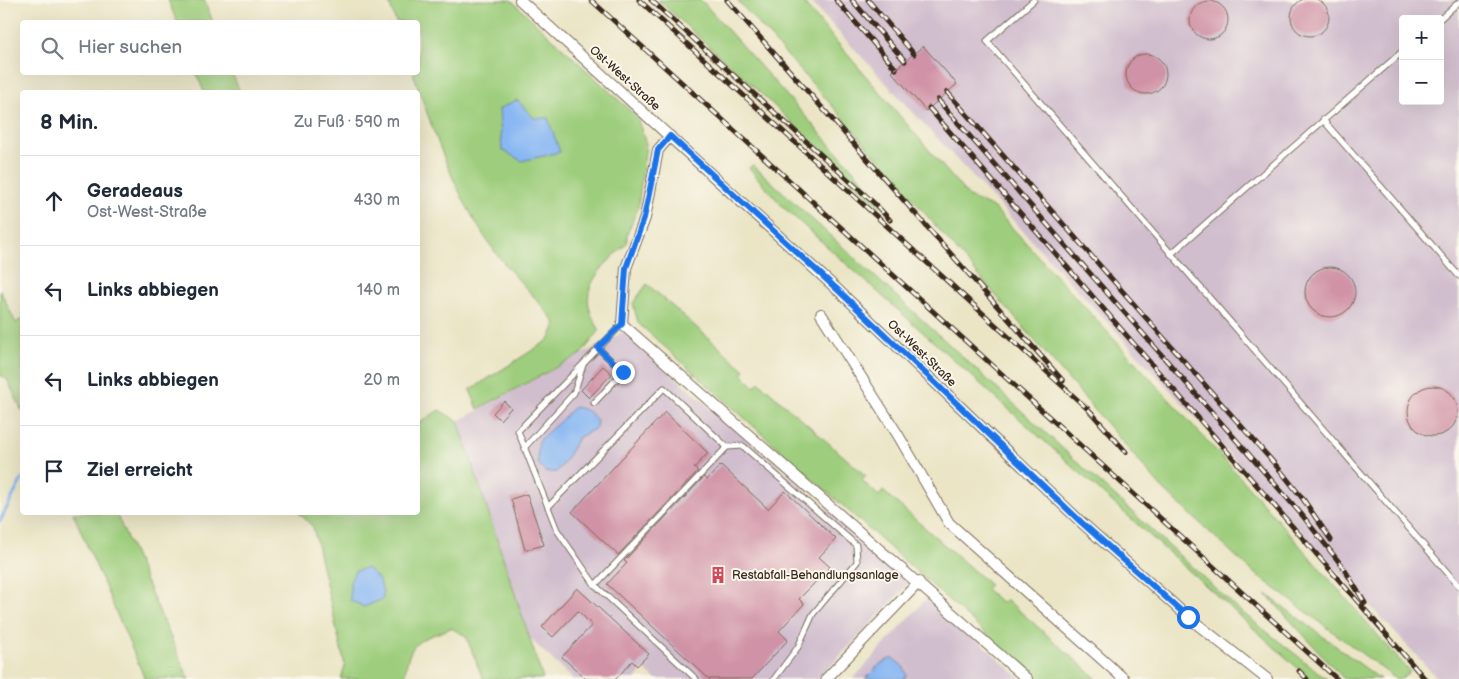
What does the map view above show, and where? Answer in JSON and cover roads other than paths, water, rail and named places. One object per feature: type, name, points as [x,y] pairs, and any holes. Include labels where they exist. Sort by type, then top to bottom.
[{"type":"street","name":"Ost-West-Straße","points":[[520,0],[839,291],[1081,522],[1188,617],[1261,677]]},
{"type":"street","points":[[670,136],[658,150],[644,218],[626,268],[622,324],[919,582],[1027,679]]},
{"type":"street","points":[[821,314],[898,435],[949,523],[1124,679]]},
{"type":"street","points":[[826,679],[919,582]]},
{"type":"lane","points":[[1034,0],[987,41],[1459,586]]},
{"type":"lane","points":[[1444,15],[1457,4],[1451,0]]},
{"type":"lane","points":[[1170,254],[1399,54]]},
{"type":"lane","points":[[1323,120],[1459,276]]},
{"type":"lane","points":[[622,324],[518,431],[557,530],[595,585],[696,679]]},
{"type":"lane","points":[[594,403],[623,372],[598,348]]},
{"type":"lane","points":[[525,447],[574,393],[583,363]]},
{"type":"lane","points":[[549,506],[664,388],[727,447]]},
{"type":"lane","points":[[595,585],[727,447],[743,446],[856,545],[857,562],[814,614],[798,647],[774,679]]},
{"type":"water","points":[[517,100],[534,118],[548,118],[560,152],[522,161],[502,150],[499,109]]},
{"type":"water","points":[[574,407],[584,409],[592,415],[597,420],[596,428],[578,438],[564,463],[556,472],[546,472],[538,464],[540,440]]},
{"type":"water","points":[[367,568],[379,581],[383,599],[364,607],[350,600],[350,582],[355,571]]},
{"type":"water","points":[[892,658],[903,666],[907,675],[904,679],[865,679],[880,664]]},
{"type":"waterway","points":[[0,521],[20,483]]},
{"type":"railway","points":[[591,0],[1337,679]]},
{"type":"railway","points":[[639,0],[1092,413]]},
{"type":"railway","points":[[651,0],[875,204],[890,220]]},
{"type":"railway","points":[[727,0],[1063,381]]},
{"type":"railway","points":[[836,0],[896,69]]},
{"type":"railway","points":[[852,0],[905,61]]},
{"type":"railway","points":[[868,0],[914,54]]},
{"type":"railway","points":[[947,92],[1280,470],[1303,499],[1331,540]]},
{"type":"railway","points":[[938,100],[1302,515],[1343,567],[1365,603]]},
{"type":"railway","points":[[929,108],[1425,679]]},
{"type":"railway","points":[[1088,409],[1126,452]]},
{"type":"railway","points":[[1299,671],[1307,679]]},
{"type":"place","name":"Restabfall-Behandlungsanlage","points":[[718,575]]}]
